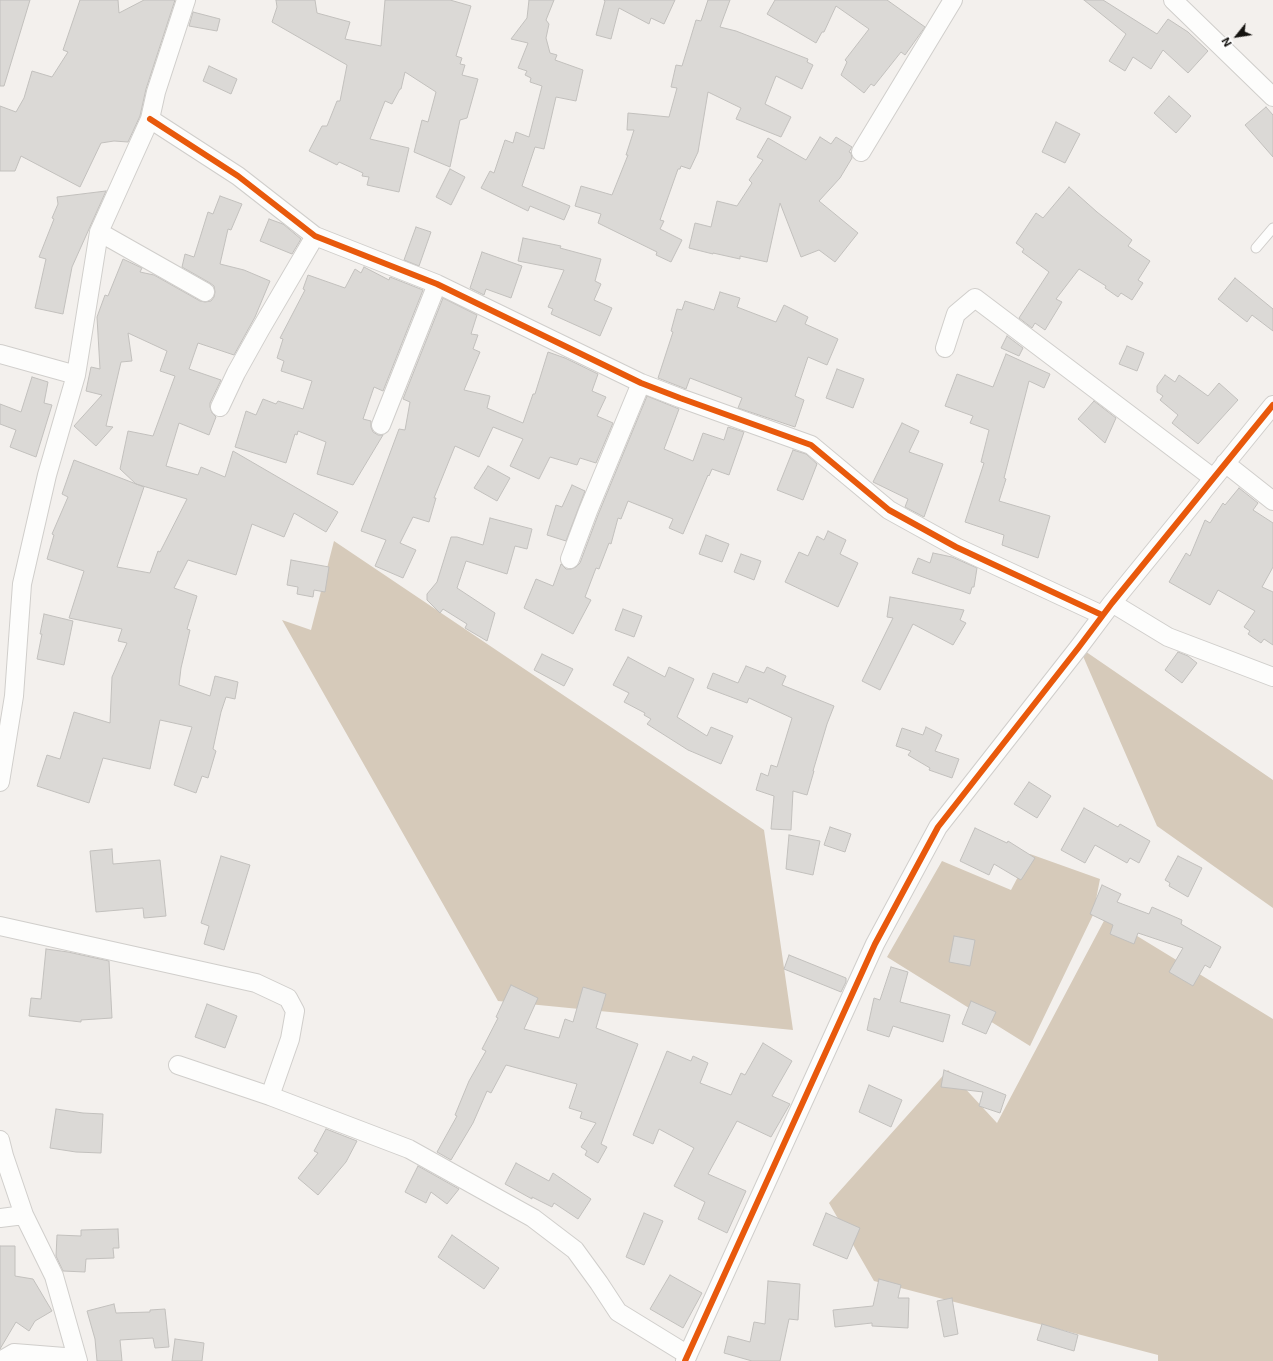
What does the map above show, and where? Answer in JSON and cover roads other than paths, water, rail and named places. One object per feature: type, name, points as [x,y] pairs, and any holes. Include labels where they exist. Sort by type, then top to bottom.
[{"type":"street","points":[[0,782],[14,696],[22,584],[47,475],[76,375],[99,232],[150,119],[156,92],[186,0]]},
{"type":"street","points":[[861,152],[954,0]]},
{"type":"street","points":[[1173,0],[1273,97]]},
{"type":"street","points":[[150,119],[238,176],[315,236],[437,284],[641,382],[687,401],[811,446],[889,510],[956,547],[1107,609],[1168,637],[1273,677]]},
{"type":"street","points":[[99,232],[205,292]]},
{"type":"street","points":[[220,407],[236,373],[315,236]]},
{"type":"street","points":[[381,425],[437,284]]},
{"type":"street","points":[[945,348],[956,314],[975,298],[1213,478]]},
{"type":"street","points":[[0,354],[76,375]]},
{"type":"street","points":[[570,559],[641,382]]},
{"type":"street","points":[[178,1065],[270,1096],[409,1149],[533,1218],[575,1250],[618,1312],[687,1358],[875,944],[938,827],[1107,609],[1273,405]]},
{"type":"street","points":[[1225,463],[1273,501]]},
{"type":"street","points":[[0,926],[256,983],[288,998],[295,1011],[290,1039],[270,1096]]},
{"type":"street","points":[[0,1140],[24,1216],[54,1276],[78,1359],[14,1353],[0,1361]]},
{"type":"street","points":[[0,1218],[24,1216]]},
{"type":"lane","points":[[1256,248],[1273,228]]}]
